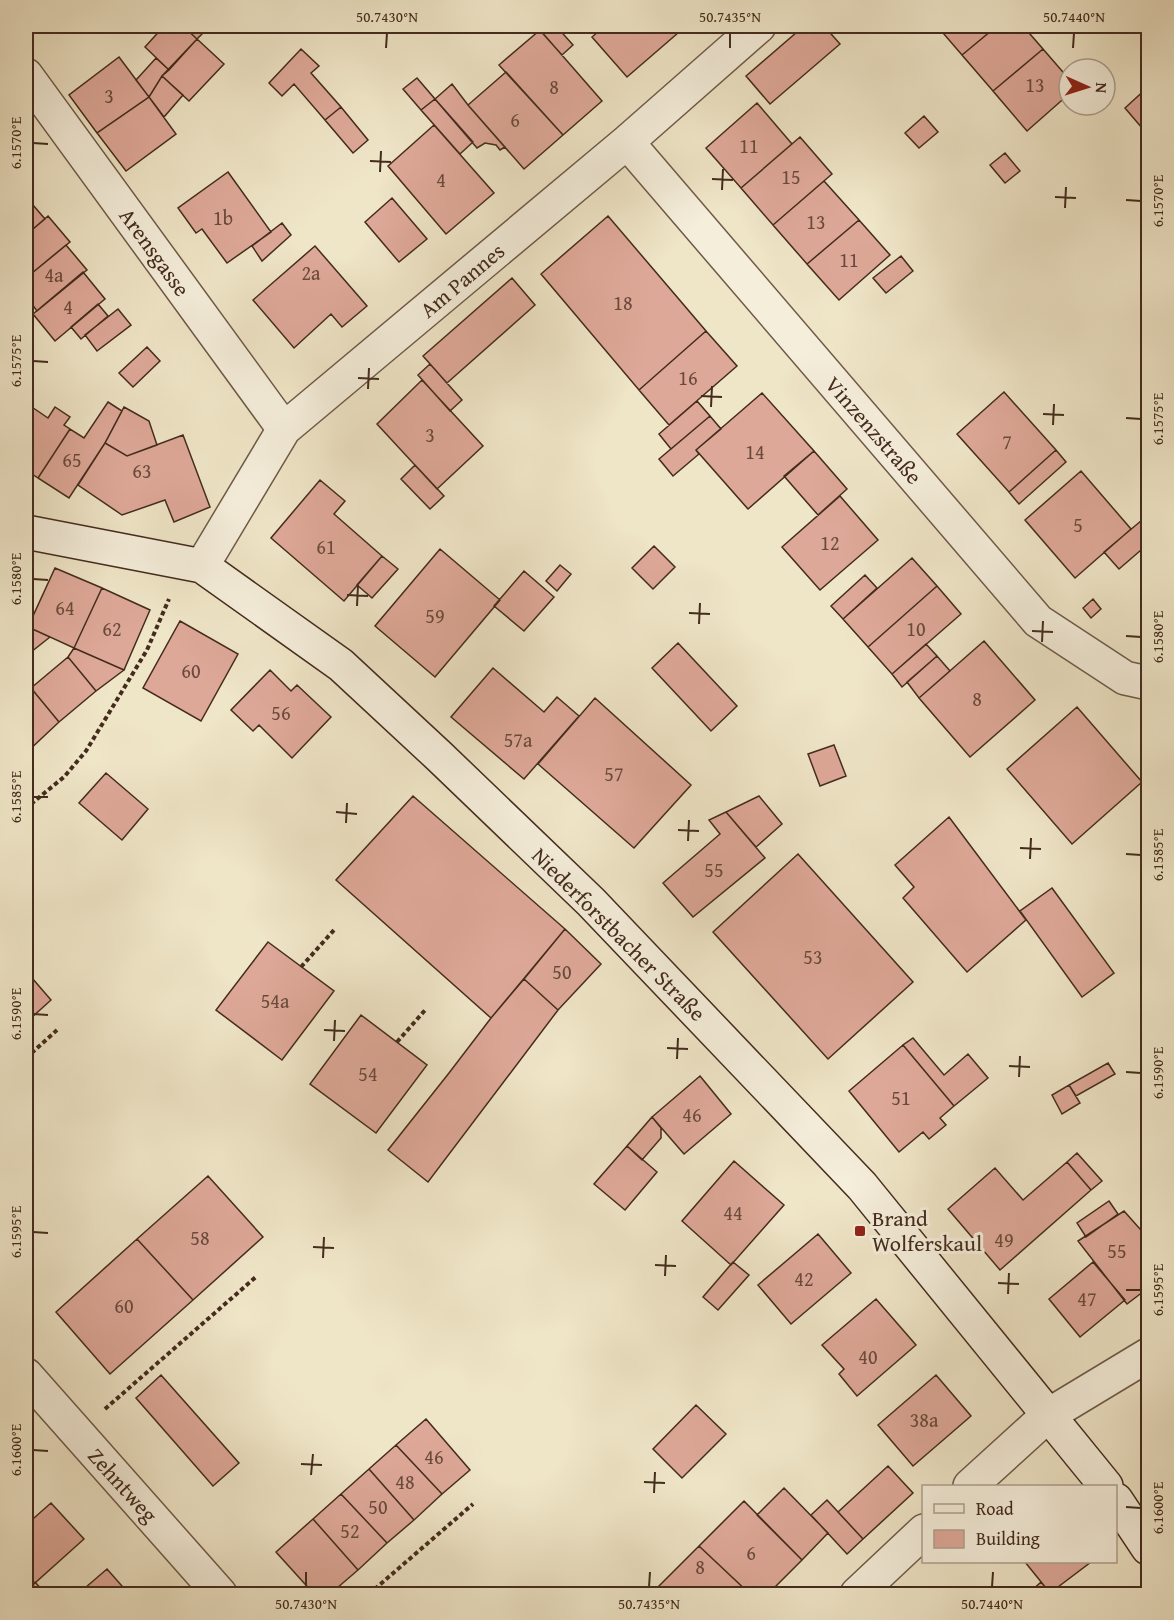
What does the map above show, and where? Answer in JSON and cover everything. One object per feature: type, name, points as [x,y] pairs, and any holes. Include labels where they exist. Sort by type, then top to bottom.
[{"type":"street","name":"Am Pannes","points":[[194,564],[284,429],[627,142],[759,26]]},
{"type":"street","name":"Arensgasse","points":[[26,75],[284,429]]},
{"type":"street","name":"Vinzenzstraße","points":[[627,142],[1038,621],[1125,678],[1149,683]]},
{"type":"street","name":"Niederforstbacher Straße","points":[[26,532],[194,564],[341,665],[591,902],[862,1186],[1105,1485]]},
{"type":"street","points":[[971,1485],[1047,1416],[1149,1355]]},
{"type":"street","name":"Zehntweg","points":[[26,1375],[220,1594]]},
{"type":"street","points":[[1117,1501],[1149,1548]]},
{"type":"street","points":[[857,1594],[922,1533]]},
{"type":"path","points":[[31,804],[64,777],[86,751],[147,650],[194,564]]},
{"type":"path","points":[[301,967],[334,930]]},
{"type":"path","points":[[397,1042],[426,1009]]},
{"type":"path","points":[[26,1058],[57,1030]]},
{"type":"path","points":[[77,1433],[257,1276]]},
{"type":"path","points":[[369,1594],[473,1504]]},
{"type":"building","points":[[164,26],[183,26],[197,39],[169,70],[145,47]]},
{"type":"building","points":[[183,26],[210,26],[197,39]]},
{"type":"building","points":[[536,26],[556,26],[573,45],[562,55]]},
{"type":"building","points":[[605,26],[686,26],[627,77],[592,37]]},
{"type":"building","points":[[804,26],[824,26],[840,44],[770,104],[746,76]]},
{"type":"building","points":[[937,26],[997,26],[962,55]]},
{"type":"building","points":[[997,26],[1023,26],[1043,49],[993,91],[962,55]]},
{"type":"building","points":[[540,30],[602,101],[563,135],[499,65]]},
{"type":"building","points":[[197,39],[224,64],[189,101],[162,76]]},
{"type":"building","points":[[301,49],[319,66],[311,73],[341,107],[325,120],[294,84],[282,96],[269,83]]},
{"type":"building","points":[[1043,49],[1057,65],[1057,105],[1027,131],[993,91]]},
{"type":"building","points":[[119,57],[149,97],[97,133],[69,95]]},
{"type":"building","points":[[156,58],[169,70],[162,76],[149,97],[136,80]]},
{"type":"building","points":[[506,72],[563,135],[524,169],[468,105]]},
{"type":"building","points":[[162,76],[183,95],[164,117],[149,97]]},
{"type":"building","points":[[417,78],[435,99],[421,110],[403,89]]},
{"type":"building","points":[[452,84],[505,147],[500,150],[496,145],[485,143],[477,148],[435,99]]},
{"type":"building","points":[[1148,87],[1148,135],[1125,108]]},
{"type":"building","points":[[149,97],[176,134],[126,171],[97,133]]},
{"type":"building","points":[[435,99],[473,142],[460,154],[421,110]]},
{"type":"building","points":[[757,103],[792,144],[741,188],[706,148]]},
{"type":"building","points":[[341,107],[368,140],[353,153],[325,120]]},
{"type":"building","points":[[924,116],[938,132],[919,148],[905,133]]},
{"type":"building","points":[[434,125],[494,193],[446,234],[388,166]]},
{"type":"building","points":[[800,137],[832,174],[773,225],[741,188]]},
{"type":"building","points":[[1005,153],[1020,171],[1005,183],[990,165]]},
{"type":"building","points":[[228,172],[271,232],[227,263],[202,229],[196,233],[178,208]]},
{"type":"building","points":[[824,181],[859,220],[807,264],[773,225]]},
{"type":"building","points":[[392,198],[427,239],[399,262],[365,222]]},
{"type":"building","points":[[33,205],[45,219],[26,235],[26,211]]},
{"type":"building","points":[[48,216],[70,242],[26,278],[26,235]]},
{"type":"building","points":[[608,216],[706,331],[639,390],[541,274]]},
{"type":"building","points":[[859,220],[890,255],[839,300],[807,264]]},
{"type":"building","points":[[282,223],[291,235],[262,261],[252,246]]},
{"type":"building","points":[[66,245],[87,270],[37,311],[26,296],[26,278]]},
{"type":"building","points":[[315,246],[367,306],[342,327],[331,314],[294,348],[253,300]]},
{"type":"building","points":[[901,256],[913,271],[886,293],[873,278]]},
{"type":"building","points":[[83,272],[105,299],[55,341],[33,314]]},
{"type":"building","points":[[512,278],[535,305],[447,383],[423,356]]},
{"type":"building","points":[[98,304],[108,316],[81,339],[71,327]]},
{"type":"building","points":[[118,309],[131,325],[97,351],[85,335]]},
{"type":"building","points":[[706,331],[737,366],[669,425],[639,390]]},
{"type":"building","points":[[147,347],[160,361],[133,387],[119,373]]},
{"type":"building","points":[[430,364],[462,400],[450,411],[418,375]]},
{"type":"building","points":[[422,380],[483,446],[437,489],[377,424]]},
{"type":"building","points":[[1004,392],[1056,450],[1009,492],[957,434]]},
{"type":"building","points":[[762,393],[814,451],[748,509],[696,450]]},
{"type":"building","points":[[697,401],[710,416],[671,449],[659,434]]},
{"type":"building","points":[[108,402],[122,411],[105,443],[69,498],[38,478],[70,429],[84,438]]},
{"type":"building","points":[[26,403],[48,418],[55,407],[70,417],[64,425],[70,429],[38,478],[26,470]]},
{"type":"building","points":[[124,407],[149,421],[157,445],[127,456],[105,443]]},
{"type":"building","points":[[710,416],[721,429],[696,450],[699,454],[673,476],[659,459]]},
{"type":"building","points":[[183,435],[210,507],[174,522],[165,500],[122,515],[78,485],[105,443],[127,456]]},
{"type":"building","points":[[1056,450],[1066,462],[1019,504],[1009,492]]},
{"type":"building","points":[[814,451],[847,489],[818,515],[784,476]]},
{"type":"building","points":[[415,465],[444,496],[430,509],[401,479]]},
{"type":"building","points":[[1081,471],[1131,529],[1075,578],[1025,520]]},
{"type":"building","points":[[320,480],[345,501],[334,514],[382,556],[344,601],[271,538]]},
{"type":"building","points":[[840,496],[878,540],[820,590],[782,547]]},
{"type":"building","points":[[1142,520],[1148,529],[1148,544],[1119,569],[1104,552]]},
{"type":"building","points":[[654,546],[675,567],[653,589],[632,568]]},
{"type":"building","points":[[440,549],[500,600],[435,677],[375,626]]},
{"type":"building","points":[[382,556],[398,569],[372,598],[357,585]]},
{"type":"building","points":[[912,558],[937,586],[868,647],[843,619]]},
{"type":"building","points":[[560,565],[571,574],[557,591],[546,581]]},
{"type":"building","points":[[55,568],[102,588],[74,648],[28,627]]},
{"type":"building","points":[[524,571],[554,597],[524,631],[494,606]]},
{"type":"building","points":[[865,575],[877,588],[843,619],[831,606]]},
{"type":"building","points":[[937,586],[961,614],[892,674],[868,647]]},
{"type":"building","points":[[102,588],[150,610],[124,670],[74,648]]},
{"type":"building","points":[[1093,599],[1101,609],[1091,618],[1083,608]]},
{"type":"building","points":[[180,621],[238,654],[201,721],[143,688]]},
{"type":"building","points":[[28,627],[50,637],[26,656],[26,629]]},
{"type":"building","points":[[984,641],[1035,700],[970,757],[919,698]]},
{"type":"building","points":[[678,643],[737,706],[711,731],[652,668]]},
{"type":"building","points":[[926,644],[937,656],[902,687],[892,674]]},
{"type":"building","points":[[74,648],[124,670],[96,691],[68,657]]},
{"type":"building","points":[[937,656],[950,671],[919,698],[907,682]]},
{"type":"building","points":[[68,657],[96,691],[59,722],[31,688]]},
{"type":"building","points":[[493,668],[544,712],[557,697],[579,716],[524,779],[451,717]]},
{"type":"building","points":[[270,670],[291,691],[297,685],[331,717],[292,758],[259,725],[253,731],[231,710]]},
{"type":"building","points":[[31,688],[59,722],[26,753],[26,694]]},
{"type":"building","points":[[595,698],[691,785],[634,848],[538,764]]},
{"type":"building","points":[[1077,707],[1142,782],[1072,844],[1007,769]]},
{"type":"building","points":[[834,745],[846,776],[820,786],[808,754]]},
{"type":"building","points":[[106,773],[148,809],[122,840],[79,803]]},
{"type":"building","points":[[413,796],[565,929],[491,1018],[336,880]]},
{"type":"building","points":[[759,796],[782,824],[756,847],[726,812]]},
{"type":"building","points":[[726,812],[765,858],[693,917],[663,883],[720,834],[709,820]]},
{"type":"building","points":[[949,817],[1026,920],[967,972],[903,898],[914,887],[895,865]]},
{"type":"building","points":[[798,854],[913,982],[828,1059],[713,932]]},
{"type":"building","points":[[1052,888],[1114,973],[1082,997],[1020,911]]},
{"type":"building","points":[[565,929],[601,964],[558,1010],[524,979]]},
{"type":"building","points":[[268,942],[334,991],[282,1060],[216,1010]]},
{"type":"building","points":[[26,971],[51,1000],[30,1019],[26,1015]]},
{"type":"building","points":[[524,979],[558,1010],[428,1182],[388,1150]]},
{"type":"building","points":[[361,1015],[427,1065],[376,1133],[310,1084]]},
{"type":"building","points":[[913,1038],[944,1075],[968,1054],[988,1078],[954,1106],[903,1045]]},
{"type":"building","points":[[903,1045],[954,1106],[940,1118],[946,1125],[929,1139],[923,1132],[899,1152],[849,1091]]},
{"type":"building","points":[[1108,1063],[1115,1074],[1076,1096],[1069,1085]]},
{"type":"building","points":[[700,1076],[731,1114],[684,1154],[652,1117]]},
{"type":"building","points":[[1069,1085],[1080,1103],[1062,1114],[1052,1095]]},
{"type":"building","points":[[652,1117],[661,1128],[661,1138],[642,1160],[627,1146]]},
{"type":"building","points":[[627,1146],[657,1172],[625,1210],[594,1184]]},
{"type":"building","points":[[1077,1153],[1102,1181],[1091,1190],[1067,1162]]},
{"type":"building","points":[[734,1161],[784,1205],[731,1265],[682,1221]]},
{"type":"building","points":[[1067,1162],[1091,1190],[1000,1270],[948,1209],[995,1168],[1023,1200]]},
{"type":"building","points":[[208,1176],[263,1237],[193,1300],[137,1239]]},
{"type":"building","points":[[1109,1201],[1118,1214],[1086,1237],[1077,1223]]},
{"type":"building","points":[[1124,1211],[1148,1238],[1148,1288],[1127,1304],[1078,1241]]},
{"type":"building","points":[[818,1234],[851,1273],[791,1324],[758,1285]]},
{"type":"building","points":[[137,1239],[193,1300],[110,1374],[56,1312]]},
{"type":"building","points":[[733,1262],[749,1275],[718,1310],[703,1297]]},
{"type":"building","points":[[1093,1262],[1125,1300],[1080,1337],[1049,1299]]},
{"type":"building","points":[[876,1299],[916,1345],[857,1396],[839,1374],[844,1369],[822,1345]]},
{"type":"building","points":[[161,1375],[239,1463],[213,1486],[136,1398]]},
{"type":"building","points":[[936,1375],[971,1416],[913,1466],[878,1425]]},
{"type":"building","points":[[696,1405],[726,1434],[682,1478],[653,1449]]},
{"type":"building","points":[[426,1419],[470,1470],[442,1494],[396,1445]]},
{"type":"building","points":[[396,1445],[442,1494],[414,1520],[369,1469]]},
{"type":"building","points":[[888,1466],[913,1493],[863,1539],[838,1512]]},
{"type":"building","points":[[369,1469],[414,1520],[387,1543],[341,1494]]},
{"type":"building","points":[[784,1488],[828,1533],[802,1560],[757,1515]]},
{"type":"building","points":[[341,1494],[387,1543],[358,1570],[313,1519]]},
{"type":"building","points":[[827,1500],[863,1539],[847,1554],[811,1515]]},
{"type":"building","points":[[744,1501],[802,1560],[768,1594],[750,1594],[699,1546]]},
{"type":"building","points":[[51,1503],[84,1539],[26,1591],[26,1525]]},
{"type":"building","points":[[313,1519],[358,1570],[330,1594],[314,1594],[276,1552]]},
{"type":"building","points":[[699,1546],[750,1594],[666,1594],[658,1587]]},
{"type":"building","points":[[1026,1563],[1090,1563],[1050,1593]]},
{"type":"building","points":[[107,1569],[129,1594],[78,1594]]},
{"type":"building","points":[[35,1582],[46,1594],[26,1594]]},
{"type":"building","points":[[1041,1582],[1051,1594],[1028,1594]]},
{"type":"place","name":"Brand Wolferskaul","points":[[860,1231]]}]
